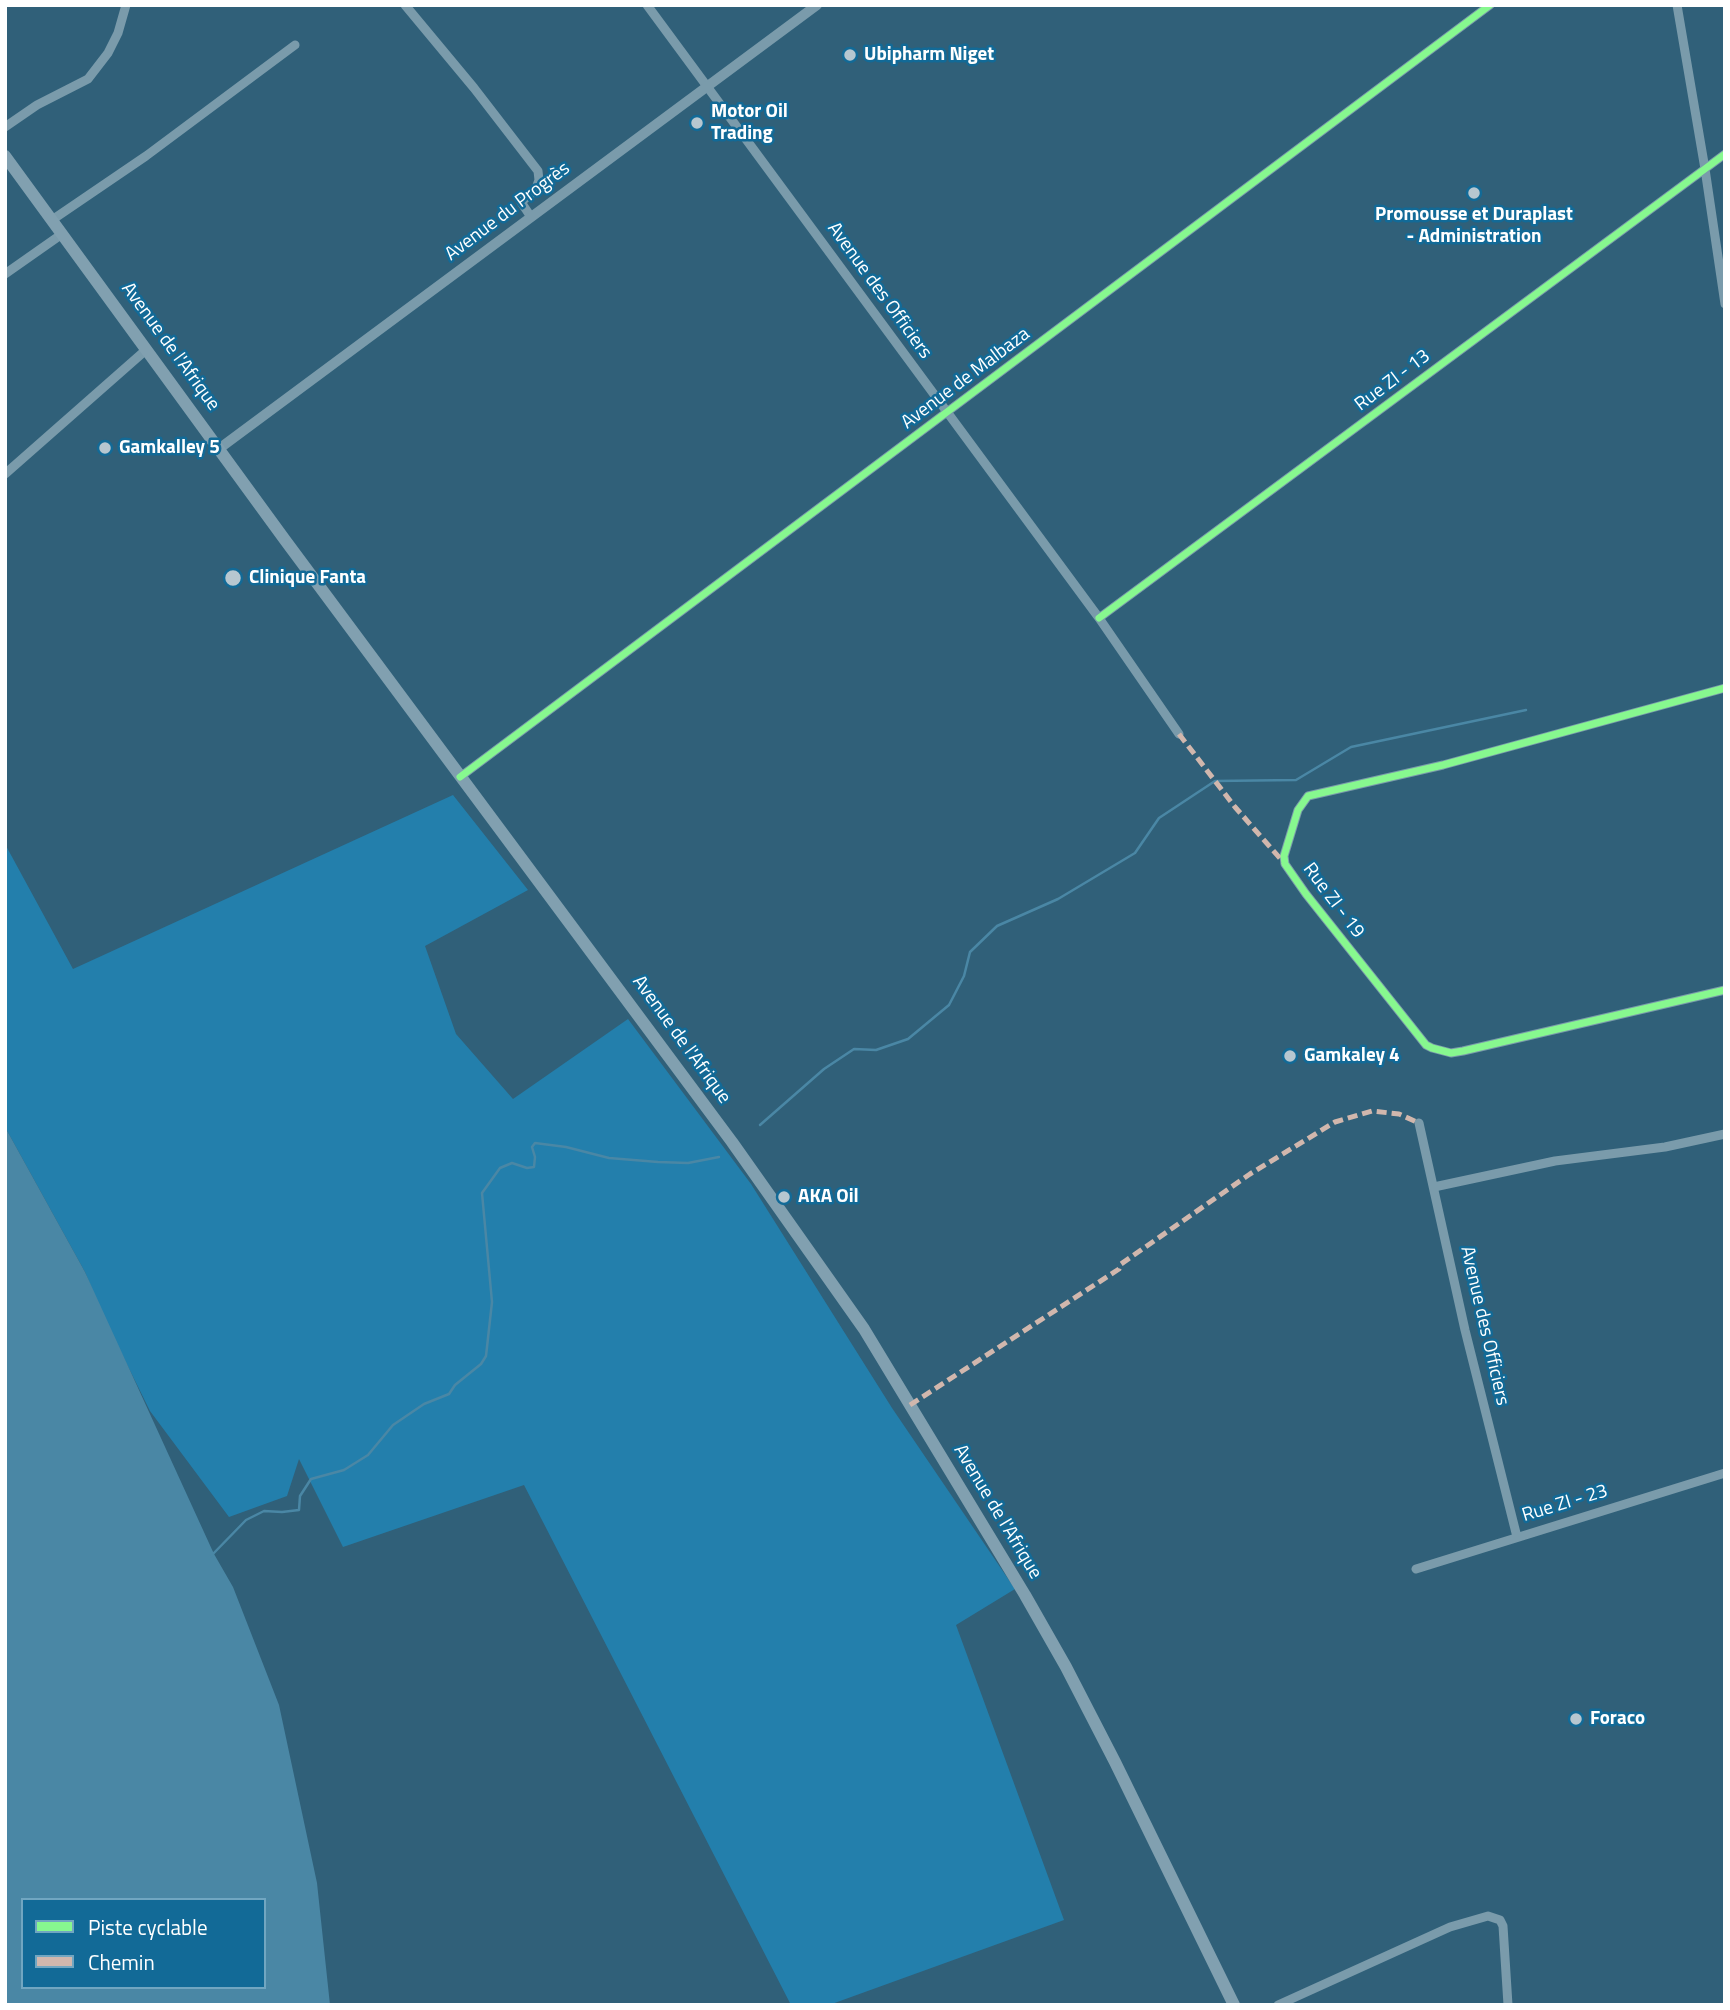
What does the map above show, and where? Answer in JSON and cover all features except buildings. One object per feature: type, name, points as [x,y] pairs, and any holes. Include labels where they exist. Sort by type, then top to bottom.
[{"type":"main road","name":"Avenue de l'Afrique","points":[[5,156],[460,777],[748,1163],[864,1329],[1066,1667],[1234,2005]]},
{"type":"street","points":[[5,127],[37,105],[88,79],[108,53],[118,33],[126,5]]},
{"type":"street","points":[[405,5],[538,171],[539,180],[535,191],[522,202],[531,217]]},
{"type":"street","name":"Avenue des Officiers","points":[[647,5],[1099,618],[1180,734]]},
{"type":"street","name":"Avenue du Progrès","points":[[220,448],[817,5]]},
{"type":"street","name":"Avenue de Malbaza","points":[[460,777],[1490,5]]},
{"type":"street","points":[[1677,5],[1725,304]]},
{"type":"street","points":[[52,220],[146,156],[295,45]]},
{"type":"street","name":"Rue ZI - 13","points":[[1099,618],[1725,154]]},
{"type":"street","points":[[5,274],[62,234]]},
{"type":"street","points":[[5,474],[147,348]]},
{"type":"street","name":"Rue ZI - 19","points":[[1725,688],[1443,765],[1308,796],[1298,810],[1284,856],[1285,864],[1306,894],[1426,1045],[1432,1048],[1451,1053],[1463,1051],[1725,990]]},
{"type":"street","name":"Avenue des Officiers","points":[[1419,1123],[1465,1330],[1517,1537]]},
{"type":"street","points":[[1434,1187],[1555,1161],[1665,1147],[1725,1135]]},
{"type":"street","name":"Rue ZI - 23","points":[[1416,1569],[1725,1473]]},
{"type":"street","points":[[1278,2005],[1450,1927],[1488,1916],[1500,1920],[1503,1926],[1508,2005]]},
{"type":"shaded area","points":[[453,795],[528,890],[425,946],[456,1034],[513,1099],[628,1019],[751,1184],[892,1408],[1015,1589],[956,1625],[1064,1920],[829,2005],[791,2005],[524,1485],[343,1547],[299,1459],[287,1496],[229,1517],[150,1411],[106,1322],[85,1272],[5,1127],[5,844],[73,969]]},
{"type":"shaded area","points":[[5,1127],[85,1272],[214,1554],[233,1587],[279,1705],[317,1883],[330,2005],[5,2005]]},
{"type":"waterway","points":[[760,1125],[824,1069],[854,1049],[876,1050],[908,1039],[949,1005],[964,976],[970,952],[997,926],[1058,899],[1135,853],[1159,818],[1215,781],[1296,780],[1351,747],[1526,710]]},
{"type":"waterway","points":[[211,1556],[246,1520],[264,1511],[299,1510],[300,1496],[311,1479],[344,1470],[368,1455],[393,1425],[424,1404],[449,1394],[455,1385],[481,1364],[486,1356],[492,1302],[482,1193],[500,1168],[512,1163],[527,1168],[534,1167],[532,1147],[535,1143],[566,1147],[609,1158],[658,1162],[688,1163],[719,1157]]},
{"type":"marked path","points":[[1179,734],[1235,807],[1285,864]]},
{"type":"marked path","points":[[910,1405],[1119,1269],[1121,1264],[1250,1174],[1335,1122],[1372,1111],[1399,1114],[1419,1123]]},
{"type":"cycle path","points":[[460,777],[1490,5]]},
{"type":"cycle path","points":[[1099,618],[1725,154]]},
{"type":"cycle path","points":[[1725,688],[1443,765],[1308,796],[1298,810],[1284,856],[1285,864],[1306,894],[1426,1045],[1432,1048],[1451,1053],[1463,1051],[1725,990]]},
{"type":"place","name":"Ubipharm Niget","points":[[850,55]]},
{"type":"place","name":"Motor Oil Trading","points":[[697,123]]},
{"type":"place","name":"Promousse et Duraplast - Administration","points":[[1474,193]]},
{"type":"place","name":"Gamkalley 5","points":[[105,448]]},
{"type":"place","name":"Clinique Fanta","points":[[233,578]]},
{"type":"place","name":"Gamkaley 4","points":[[1290,1056]]},
{"type":"place","name":"AKA Oil","points":[[784,1197]]},
{"type":"place","name":"Foraco","points":[[1576,1719]]}]
